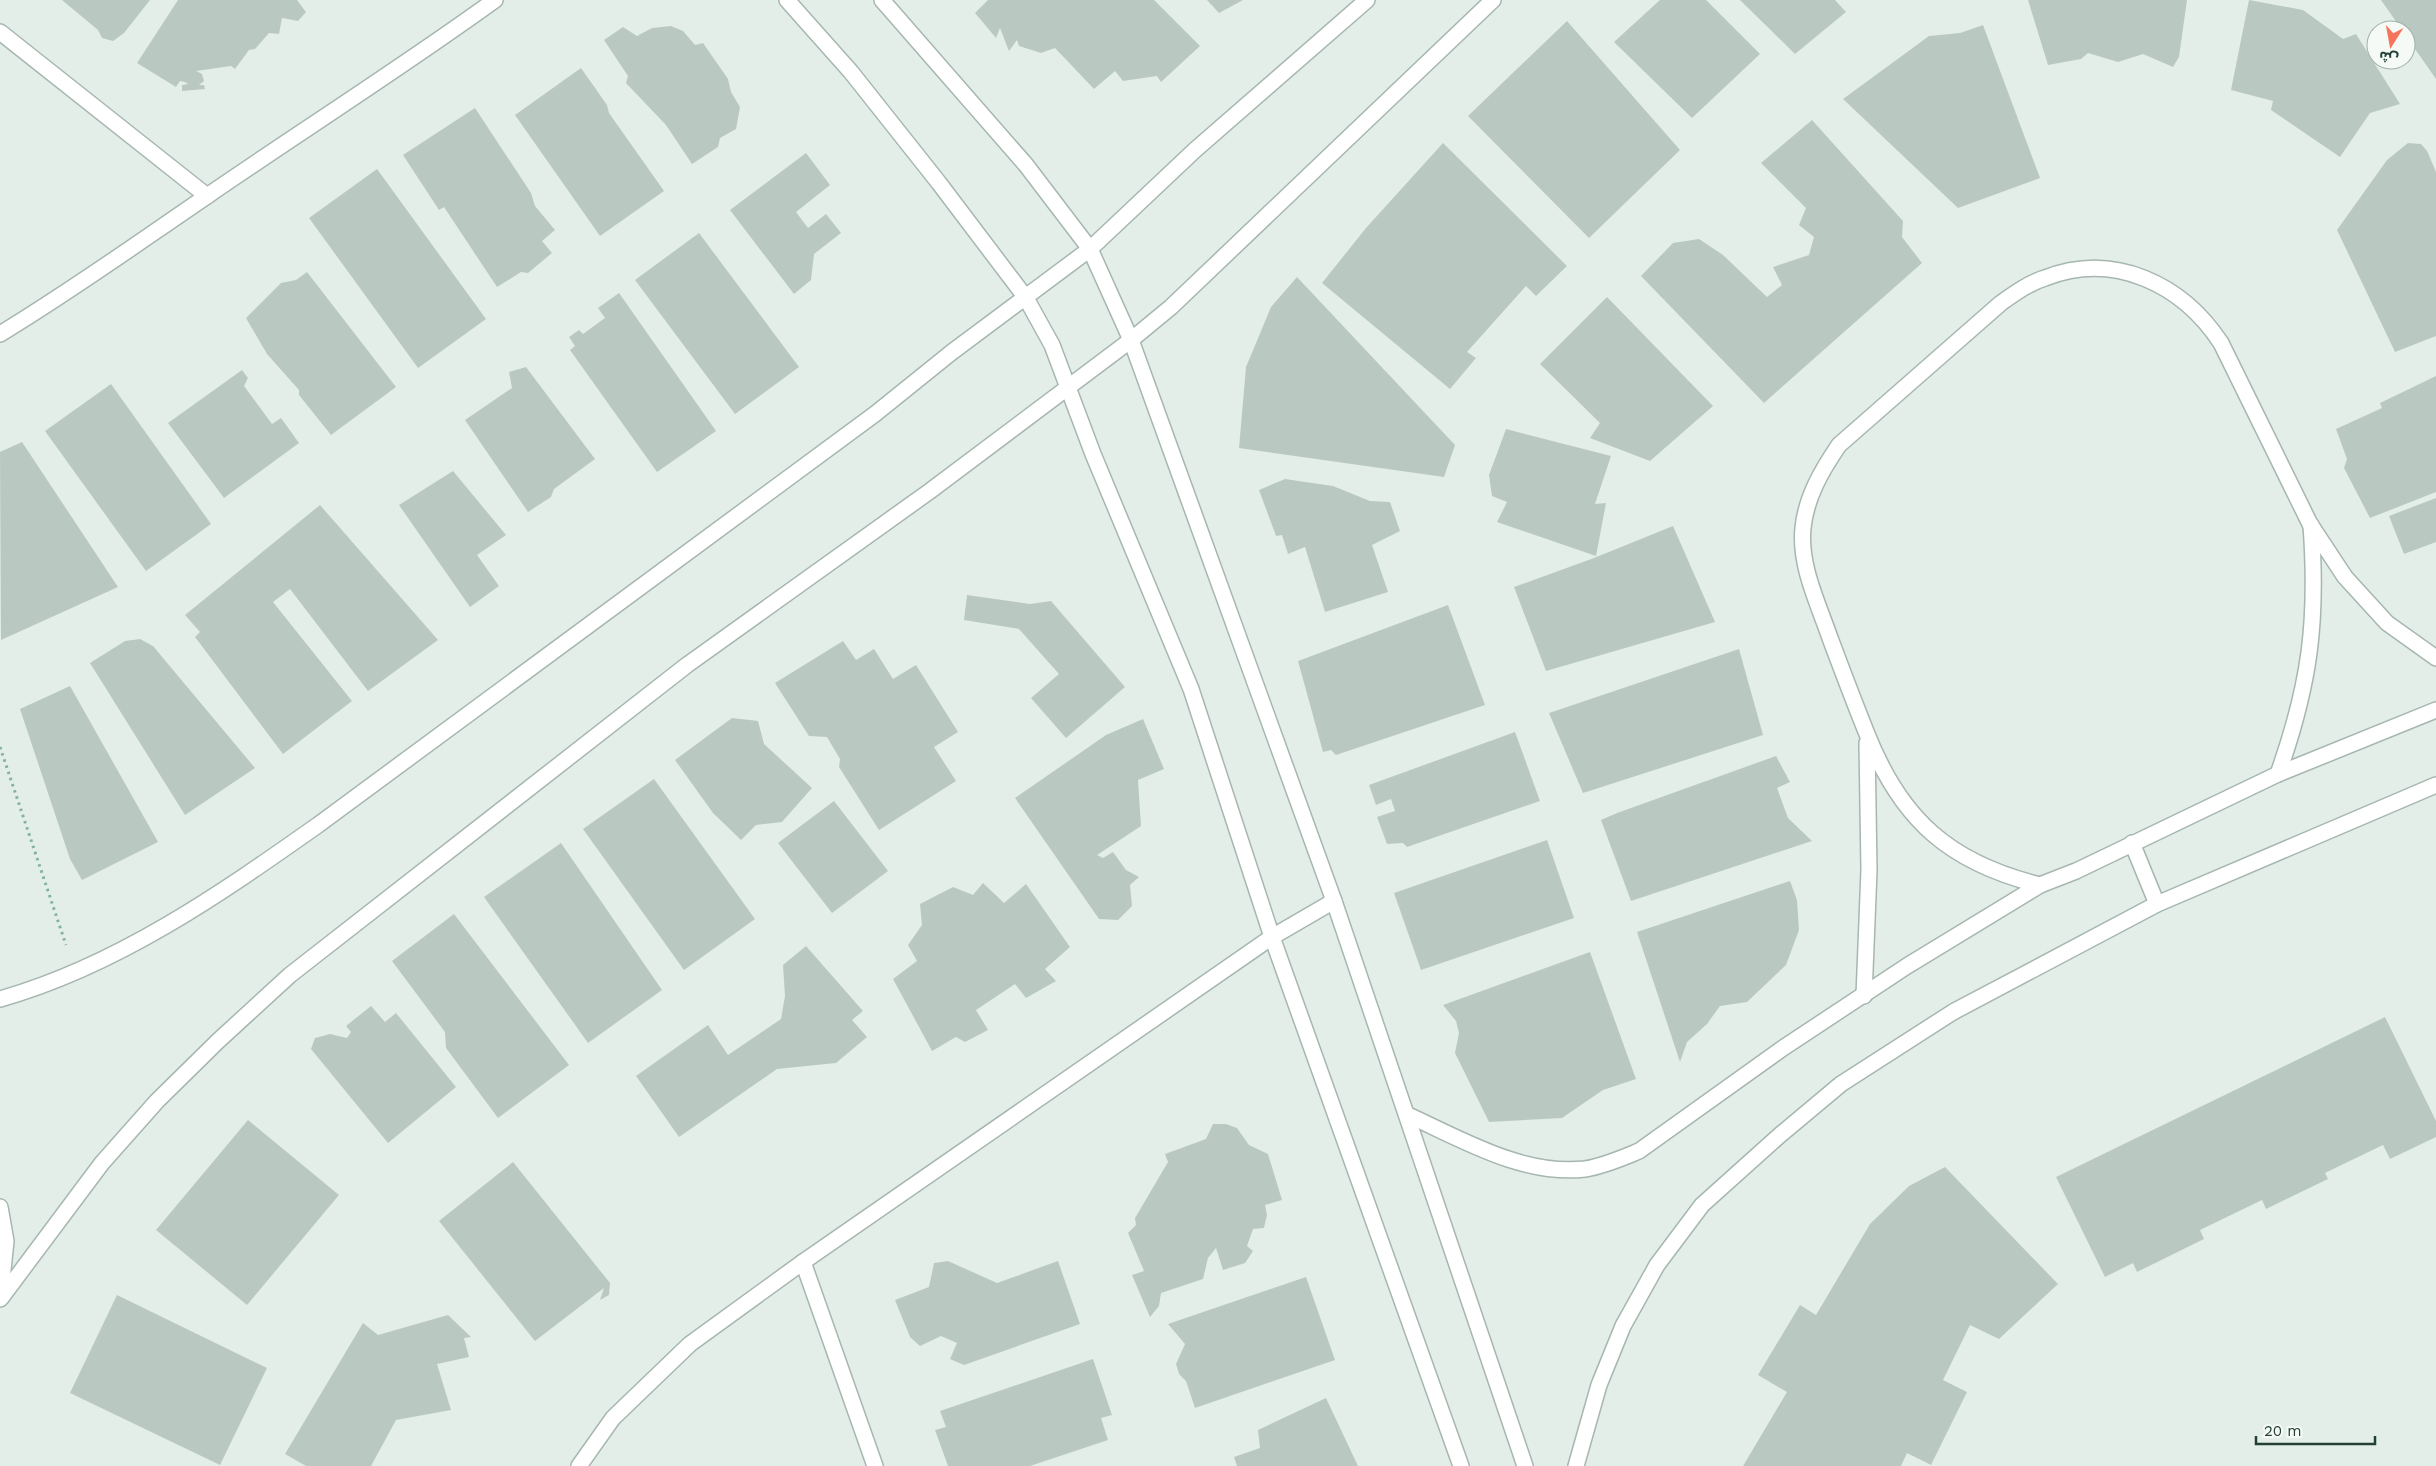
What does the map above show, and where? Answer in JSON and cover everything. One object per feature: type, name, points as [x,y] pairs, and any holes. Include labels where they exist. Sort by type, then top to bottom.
[{"type":"street","points":[[0,334],[59,298],[495,0]]},
{"type":"street","points":[[787,0],[851,72],[939,183],[1026,298],[1052,345],[1093,454],[1191,689],[1272,937],[1461,1466]]},
{"type":"street","points":[[882,0],[1026,165],[1090,249],[1131,340],[1334,901],[1408,1115],[1525,1466]]},
{"type":"street","points":[[0,999],[74,972],[134,943],[233,885],[311,831],[867,420],[1090,249],[1195,150],[1367,0]]},
{"type":"street","points":[[0,1299],[102,1163],[158,1100],[290,975],[687,665],[930,491],[1131,340],[1178,300],[1493,0]]},
{"type":"street","points":[[0,32],[207,196]]},
{"type":"street","points":[[2040,885],[1988,869],[1963,857],[1933,834],[1900,798],[1866,734],[1811,586],[1803,552],[1803,527],[1810,498],[1822,470],[1839,445],[2001,302],[2022,288],[2045,277],[2070,271],[2095,269],[2121,271],[2145,278],[2168,289],[2189,304],[2207,322],[2221,342],[2310,524],[2345,577],[2387,623],[2436,658]]},
{"type":"street","points":[[2278,774],[2295,726],[2307,676],[2314,625],[2314,583],[2310,524]]},
{"type":"street","points":[[1408,1115],[1468,1142],[1529,1166],[1557,1170],[1586,1168],[1613,1162],[1639,1151],[1783,1048],[1907,966],[2040,885],[2076,871],[2278,774],[2436,710]]},
{"type":"street","points":[[1864,996],[1869,870],[1866,734]]},
{"type":"street","points":[[1576,1466],[1598,1385],[1623,1326],[1657,1265],[1702,1205],[1780,1135],[1841,1084],[1953,1012],[2157,904],[2436,785]]},
{"type":"street","points":[[2132,843],[2157,904]]},
{"type":"street","points":[[579,1466],[613,1418],[690,1344],[803,1262],[1272,937],[1334,901]]},
{"type":"street","points":[[0,1208],[6,1241],[0,1299]]},
{"type":"street","points":[[803,1262],[875,1466]]},
{"type":"path","points":[[0,746],[74,972]]},
{"type":"building","points":[[62,0],[150,0],[124,33],[113,41],[102,38],[98,30]]},
{"type":"building","points":[[178,0],[297,0],[306,12],[298,21],[282,18],[279,34],[269,33],[255,49],[249,50],[235,69],[231,66],[196,71],[202,74],[204,81],[199,85],[204,85],[205,89],[182,91],[182,85],[188,84],[185,82],[180,81],[176,87],[137,63]]},
{"type":"building","points":[[988,0],[1154,0],[1200,46],[1161,82],[1157,76],[1123,81],[1115,71],[1094,89],[1055,48],[1041,53],[1019,46],[1017,40],[1009,51],[1000,28],[996,38],[975,13]]},
{"type":"building","points":[[1207,0],[1243,0],[1219,13]]},
{"type":"building","points":[[1660,0],[1706,0],[1760,54],[1692,118],[1614,42]]},
{"type":"building","points":[[1740,0],[1835,0],[1846,12],[1795,54]]},
{"type":"building","points":[[2028,0],[2187,0],[2179,57],[2173,67],[2143,54],[2118,62],[2088,53],[2081,59],[2048,65]]},
{"type":"building","points":[[2249,0],[2303,10],[2343,39],[2356,34],[2366,50],[2366,70],[2379,70],[2400,104],[2370,113],[2340,157],[2271,110],[2273,101],[2231,90]]},
{"type":"building","points":[[2381,0],[2436,0],[2436,79],[2416,50],[2416,20],[2395,20]]},
{"type":"building","points":[[1567,21],[1680,150],[1589,238],[1468,116]]},
{"type":"building","points":[[1983,25],[2040,178],[1958,208],[1843,99],[1929,36],[1960,33]]},
{"type":"building","points":[[671,26],[683,31],[695,45],[703,43],[728,79],[731,92],[740,107],[736,129],[720,138],[718,147],[692,164],[666,125],[626,83],[628,76],[604,40],[623,27],[637,36],[652,28]]},
{"type":"building","points":[[581,68],[607,105],[609,113],[664,191],[600,236],[515,115]]},
{"type":"building","points":[[475,108],[531,193],[535,206],[555,230],[542,241],[552,253],[528,273],[521,272],[497,287],[444,207],[439,210],[403,155]]},
{"type":"building","points":[[1812,120],[1903,221],[1902,237],[1922,263],[1764,403],[1641,276],[1673,243],[1699,239],[1723,255],[1767,297],[1782,285],[1773,267],[1809,255],[1814,237],[1799,225],[1806,208],[1761,163]]},
{"type":"building","points":[[1443,143],[1567,266],[1536,296],[1526,286],[1467,352],[1476,358],[1450,389],[1322,283],[1366,228]]},
{"type":"building","points":[[2408,143],[2421,144],[2427,151],[2436,172],[2436,336],[2395,352],[2337,230],[2387,160]]},
{"type":"building","points":[[806,153],[830,185],[796,212],[808,228],[826,214],[841,233],[814,254],[811,280],[794,294],[730,210]]},
{"type":"building","points":[[377,169],[486,319],[418,368],[309,218]]},
{"type":"building","points":[[699,233],[799,367],[735,414],[635,280]]},
{"type":"building","points":[[307,272],[396,387],[331,435],[299,395],[299,390],[267,354],[246,318],[281,283],[296,280]]},
{"type":"building","points":[[1297,277],[1455,445],[1444,477],[1239,448],[1246,367],[1271,307]]},
{"type":"building","points":[[619,293],[716,431],[657,472],[570,350],[575,346],[569,337],[579,330],[583,334],[605,318],[598,308]]},
{"type":"building","points":[[1607,297],[1713,406],[1650,461],[1590,438],[1600,423],[1540,364]]},
{"type":"building","points":[[526,367],[595,459],[554,489],[551,497],[528,512],[465,420],[512,388],[509,372]]},
{"type":"building","points":[[242,370],[248,378],[244,386],[272,424],[281,418],[299,443],[224,498],[168,423]]},
{"type":"building","points":[[2436,376],[2436,492],[2370,518],[2344,468],[2347,459],[2336,429],[2382,408],[2380,403]]},
{"type":"building","points":[[111,384],[211,524],[146,571],[45,431]]},
{"type":"building","points":[[1506,429],[1611,456],[1595,504],[1606,503],[1596,556],[1497,522],[1507,502],[1492,496],[1489,475]]},
{"type":"building","points":[[22,442],[118,587],[1,640],[0,452]]},
{"type":"building","points":[[453,471],[506,535],[477,555],[499,586],[470,607],[399,505]]},
{"type":"building","points":[[1285,479],[1333,486],[1370,501],[1390,502],[1400,531],[1372,545],[1388,592],[1325,612],[1305,547],[1288,554],[1282,535],[1276,536],[1259,490]]},
{"type":"building","points":[[2436,498],[2436,542],[2404,554],[2389,516]]},
{"type":"building","points":[[320,505],[438,640],[368,691],[290,589],[273,602],[352,701],[283,754],[195,637],[200,632],[185,615]]},
{"type":"building","points":[[1673,526],[1715,622],[1546,671],[1514,587],[1594,558]]},
{"type":"building","points":[[967,595],[1030,604],[1051,601],[1125,687],[1066,738],[1031,698],[1059,674],[1019,629],[964,620]]},
{"type":"building","points":[[1448,605],[1485,705],[1336,755],[1331,750],[1323,752],[1298,661]]},
{"type":"building","points":[[140,639],[153,646],[255,768],[185,815],[90,663],[125,641]]},
{"type":"building","points":[[843,641],[856,660],[874,649],[893,679],[916,665],[958,732],[934,747],[956,781],[879,830],[839,767],[840,759],[827,737],[809,736],[775,683]]},
{"type":"building","points":[[1739,649],[1763,735],[1583,793],[1549,713]]},
{"type":"building","points":[[70,686],[158,842],[82,880],[70,859],[20,709]]},
{"type":"building","points":[[732,718],[758,721],[764,744],[812,788],[782,822],[756,825],[741,840],[713,813],[675,760]]},
{"type":"building","points":[[1143,719],[1164,769],[1138,780],[1141,826],[1097,855],[1103,858],[1113,852],[1126,870],[1139,877],[1130,885],[1132,906],[1118,920],[1099,919],[1015,798],[1106,735]]},
{"type":"building","points":[[1515,732],[1540,801],[1407,847],[1403,843],[1387,844],[1377,817],[1395,811],[1391,799],[1376,805],[1369,785]]},
{"type":"building","points":[[1776,756],[1790,782],[1777,788],[1788,818],[1812,841],[1631,901],[1601,820]]},
{"type":"building","points":[[654,779],[755,919],[684,970],[583,829]]},
{"type":"building","points":[[834,801],[888,871],[832,913],[778,843]]},
{"type":"building","points":[[1547,840],[1574,918],[1421,970],[1394,893]]},
{"type":"building","points":[[561,843],[662,990],[588,1043],[484,897]]},
{"type":"building","points":[[1790,881],[1797,900],[1799,930],[1786,965],[1747,1002],[1720,1006],[1707,1024],[1687,1042],[1680,1062],[1637,932]]},
{"type":"building","points":[[983,883],[1004,903],[1026,884],[1070,947],[1045,969],[1056,981],[1026,998],[1015,984],[976,1010],[988,1030],[965,1042],[956,1037],[932,1051],[893,979],[917,961],[908,945],[922,925],[920,904],[953,887],[973,895]]},
{"type":"building","points":[[454,914],[569,1065],[498,1118],[446,1048],[445,1032],[392,961]]},
{"type":"building","points":[[806,946],[863,1011],[852,1020],[867,1037],[836,1063],[777,1069],[679,1137],[636,1076],[708,1025],[728,1055],[781,1019],[785,996],[783,965]]},
{"type":"building","points":[[1590,952],[1636,1079],[1603,1090],[1562,1118],[1489,1122],[1455,1053],[1459,1033],[1456,1021],[1443,1005]]},
{"type":"building","points":[[371,1006],[385,1022],[396,1013],[456,1087],[388,1143],[311,1049],[315,1038],[330,1034],[347,1038],[351,1032],[346,1026]]},
{"type":"building","points":[[2385,1017],[2436,1121],[2436,1137],[2390,1159],[2383,1145],[2325,1173],[2328,1179],[2266,1209],[2262,1200],[2200,1230],[2204,1239],[2137,1272],[2133,1263],[2105,1277],[2056,1177]]},
{"type":"building","points":[[248,1120],[339,1195],[247,1305],[156,1230]]},
{"type":"building","points":[[1213,1124],[1226,1124],[1237,1128],[1249,1145],[1268,1154],[1282,1200],[1265,1205],[1267,1215],[1264,1228],[1253,1229],[1247,1246],[1253,1251],[1245,1263],[1223,1270],[1216,1248],[1208,1258],[1203,1279],[1161,1293],[1159,1306],[1150,1317],[1132,1275],[1144,1271],[1128,1233],[1136,1225],[1135,1218],[1168,1162],[1165,1154],[1206,1139]]},
{"type":"building","points":[[513,1162],[610,1283],[609,1295],[600,1300],[604,1288],[535,1341],[439,1221]]},
{"type":"building","points":[[1945,1167],[2058,1284],[1999,1339],[1970,1325],[1943,1380],[1967,1392],[1931,1465],[1907,1453],[1901,1466],[1743,1466],[1787,1392],[1758,1375],[1800,1305],[1816,1315],[1870,1224],[1909,1186]]},
{"type":"building","points":[[948,1261],[997,1283],[1058,1261],[1080,1324],[964,1365],[950,1359],[957,1343],[941,1336],[920,1346],[910,1337],[895,1300],[929,1287],[934,1263]]},
{"type":"building","points":[[1306,1277],[1335,1360],[1195,1408],[1186,1381],[1179,1374],[1176,1364],[1185,1344],[1168,1324]]},
{"type":"building","points":[[117,1295],[267,1368],[220,1465],[70,1393]]},
{"type":"building","points":[[448,1315],[471,1337],[464,1338],[469,1357],[437,1364],[451,1410],[396,1420],[371,1466],[306,1466],[285,1454],[363,1323],[378,1335]]},
{"type":"building","points":[[1093,1359],[1112,1415],[1101,1418],[1108,1440],[1030,1466],[948,1466],[935,1430],[946,1427],[940,1411]]},
{"type":"building","points":[[1326,1398],[1358,1466],[1237,1466],[1234,1457],[1260,1448],[1258,1430]]}]
